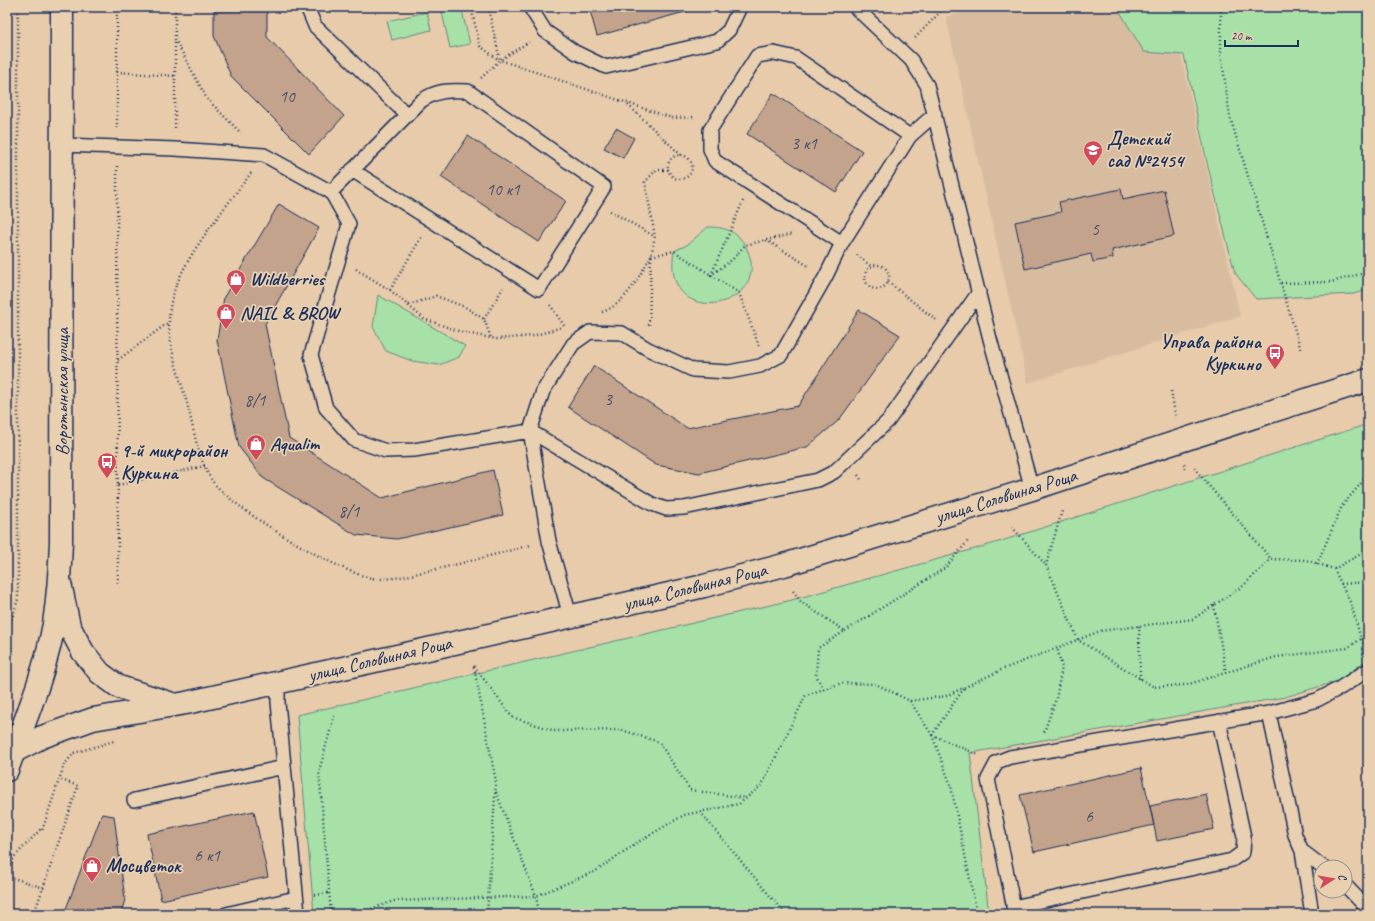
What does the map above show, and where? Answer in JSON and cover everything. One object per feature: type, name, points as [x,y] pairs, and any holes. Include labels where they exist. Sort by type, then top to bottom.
[{"type":"street","name":"Воротынская улица","points":[[9,758],[40,680],[53,625],[60,582],[62,7]]},
{"type":"street","name":"улица Соловьиная Роща","points":[[9,758],[42,737],[93,718],[174,704],[278,682],[704,586],[784,565],[1032,489],[1368,380]]},
{"type":"street","points":[[60,582],[69,626],[83,652],[100,673],[119,687],[174,704]]},
{"type":"lane","points":[[307,7],[315,26],[407,115]]},
{"type":"lane","points":[[530,7],[545,31],[574,52],[606,67],[717,41],[729,30],[740,7]]},
{"type":"lane","points":[[855,7],[911,60],[927,85],[979,292],[1032,489]]},
{"type":"lane","points":[[842,243],[715,161],[710,149],[710,130],[757,56],[774,53],[796,58],[910,136]]},
{"type":"lane","points":[[331,192],[352,170],[407,115],[432,93],[450,90],[468,91],[604,187],[539,289],[352,170]]},
{"type":"lane","points":[[570,616],[549,541],[530,431],[543,391],[573,344],[590,332],[622,333],[648,349],[693,370],[729,372],[760,366],[781,356],[826,276],[842,243],[910,136],[935,114]]},
{"type":"lane","points":[[62,145],[175,148],[264,155],[331,192],[349,224],[311,355],[326,408],[354,440],[386,451],[414,450],[530,431],[652,504],[666,509],[684,508],[818,480],[834,472],[888,421],[979,292]]},
{"type":"lane","points":[[1219,721],[1244,838],[1243,852],[1232,860],[1014,910],[988,779],[998,762],[1010,757],[1037,753],[1219,721],[1269,713],[1317,700],[1340,688],[1368,670]]},
{"type":"lane","points":[[278,682],[284,767],[298,914]]},
{"type":"lane","points":[[1269,713],[1295,835],[1302,851],[1312,914]]},
{"type":"lane","points":[[134,800],[284,767]]},
{"type":"lane","points":[[1302,851],[1313,859]]},
{"type":"lane","points":[[1353,893],[1366,907],[1367,914]]},
{"type":"lane","points":[[226,914],[296,898]]},
{"type":"path","points":[[7,634],[18,599],[18,7]]},
{"type":"path","points":[[117,7],[118,583]]},
{"type":"path","points":[[175,7],[175,148]]},
{"type":"path","points":[[471,7],[480,46],[500,60],[626,104],[672,118],[719,116]]},
{"type":"path","points":[[488,7],[500,60]]},
{"type":"path","points":[[902,52],[946,7]]},
{"type":"path","points":[[1221,7],[1221,53],[1230,117],[1282,283],[1301,350]]},
{"type":"path","points":[[468,91],[500,60],[545,31]]},
{"type":"path","points":[[175,39],[207,99],[264,155],[193,253],[174,289],[170,308],[169,322],[172,345],[199,449],[211,480],[231,501],[324,560],[359,574],[377,579],[399,577],[437,569],[549,541]]},
{"type":"path","points":[[117,72],[175,76]]},
{"type":"path","points":[[626,104],[682,155],[689,158],[692,165],[691,172],[686,178],[679,180],[672,176],[668,170],[669,162],[674,157],[682,155]]},
{"type":"path","points":[[648,349],[652,256],[655,236],[645,182],[656,170],[668,170]]},
{"type":"path","points":[[711,275],[751,184]]},
{"type":"path","points":[[594,202],[655,236]]},
{"type":"path","points":[[390,290],[432,220]]},
{"type":"path","points":[[711,275],[732,260],[745,245],[818,228]]},
{"type":"path","points":[[766,240],[826,276]]},
{"type":"path","points":[[597,314],[610,309],[628,292],[652,256],[674,251],[739,293],[766,363]]},
{"type":"path","points":[[339,258],[390,290],[424,319],[461,332],[491,338],[533,336],[571,324]]},
{"type":"path","points":[[878,264],[885,267],[889,274],[888,282],[883,287],[875,289],[868,286],[864,279],[865,271],[871,266],[878,264]]},
{"type":"path","points":[[484,318],[513,272]]},
{"type":"path","points":[[1282,283],[1331,282],[1368,272]]},
{"type":"path","points":[[888,282],[951,332]]},
{"type":"path","points":[[539,289],[564,326],[573,344]]},
{"type":"path","points":[[408,306],[436,296],[465,307],[484,318],[491,338]]},
{"type":"path","points":[[117,360],[169,322]]},
{"type":"path","points":[[118,485],[205,466]]},
{"type":"path","points":[[1194,468],[1271,559]]},
{"type":"path","points":[[1317,564],[1342,506],[1368,475]]},
{"type":"path","points":[[1046,565],[1062,511]]},
{"type":"path","points":[[1012,527],[1046,565],[1078,640],[1154,687],[1186,685],[1276,657],[1347,648],[1361,639]]},
{"type":"path","points":[[823,689],[816,675],[818,648],[945,568],[968,541]]},
{"type":"path","points":[[910,701],[946,696],[1000,670],[1100,631],[1193,619],[1243,586],[1271,559],[1306,560],[1334,569],[1368,550]]},
{"type":"path","points":[[1334,569],[1351,604],[1361,639],[1368,652]]},
{"type":"path","points":[[1341,584],[1368,582]]},
{"type":"path","points":[[793,591],[801,602],[845,631]]},
{"type":"path","points":[[1214,605],[1226,673]]},
{"type":"path","points":[[1139,626],[1140,678]]},
{"type":"path","points":[[1037,753],[1056,699],[1062,667],[1057,648]]},
{"type":"path","points":[[487,914],[490,898],[496,782],[474,666],[512,717],[555,731],[622,730],[659,742],[690,790],[746,798]]},
{"type":"path","points":[[356,914],[394,901],[536,896],[596,871],[638,842],[684,814],[738,804],[762,785],[806,695],[842,683],[876,684],[910,701],[932,735],[950,786],[977,914]]},
{"type":"path","points":[[932,735],[964,688]]},
{"type":"path","points":[[331,914],[326,869],[319,771],[335,713]]},
{"type":"path","points":[[932,735],[998,762]]},
{"type":"path","points":[[44,888],[7,876],[14,857],[40,830],[42,831],[64,765],[74,753],[115,741]]},
{"type":"path","points":[[34,914],[78,786],[59,779]]},
{"type":"path","points":[[495,791],[536,896],[539,914]]},
{"type":"path","points":[[699,811],[784,914],[789,914]]},
{"type":"shaded area","name":"Детский сад №2454","points":[[985,7],[1170,7],[1240,316],[1028,383],[946,17]]},
{"type":"green space","points":[[461,7],[470,44],[450,48],[441,8]]},
{"type":"green space","points":[[1117,7],[1368,7],[1368,290],[1353,294],[1256,299],[1235,273],[1208,167],[1184,55],[1144,52]]},
{"type":"green space","points":[[427,12],[431,30],[392,40],[387,21]]},
{"type":"green space","points":[[708,227],[725,229],[739,237],[746,247],[751,268],[746,285],[733,297],[716,303],[699,302],[684,294],[674,277],[674,251],[687,245]]},
{"type":"green space","points":[[378,295],[465,346],[459,357],[439,365],[412,361],[386,351],[373,327]]},
{"type":"green space","points":[[1368,424],[1368,659],[1338,681],[1285,697],[970,753],[989,914],[314,914],[297,715],[792,600],[992,544]]},
{"type":"building","points":[[214,7],[267,7],[267,37],[344,116],[309,154],[231,76],[214,36]]},
{"type":"building","points":[[589,7],[703,7],[597,36]]},
{"type":"building","points":[[773,93],[862,151],[836,192],[747,134]]},
{"type":"building","points":[[616,128],[634,138],[623,158],[604,148]]},
{"type":"building","points":[[468,136],[566,201],[539,242],[441,177]]},
{"type":"building","points":[[1121,189],[1123,199],[1164,190],[1174,236],[1112,250],[1113,258],[1093,262],[1091,254],[1025,269],[1015,222],[1061,212],[1059,202]]},
{"type":"building","points":[[279,204],[319,228],[265,324],[289,438],[382,498],[493,470],[503,515],[397,539],[356,535],[263,478],[239,447],[217,340],[224,297]]},
{"type":"building","points":[[859,310],[900,335],[839,420],[807,447],[699,473],[656,465],[568,407],[594,366],[687,428],[798,406]]},
{"type":"building","points":[[1141,768],[1154,825],[1034,852],[1020,795]]},
{"type":"building","points":[[1206,794],[1214,829],[1157,841],[1150,806]]},
{"type":"building","points":[[254,811],[268,877],[161,900],[147,834]]},
{"type":"building","points":[[102,814],[114,816],[125,899],[121,914],[64,914]]},
{"type":"place","name":"Детский сад №2454","points":[[1093,167]]},
{"type":"place","name":"Wildberries","points":[[236,296]]},
{"type":"place","name":"NAIL & BROW","points":[[226,330]]},
{"type":"place","name":"Управа района Куркино","points":[[1275,370]]},
{"type":"place","name":"Aqualim","points":[[256,461]]},
{"type":"place","name":"9-й микрорайон Куркина","points":[[107,479]]},
{"type":"place","name":"Мосцветок","points":[[92,883]]}]
